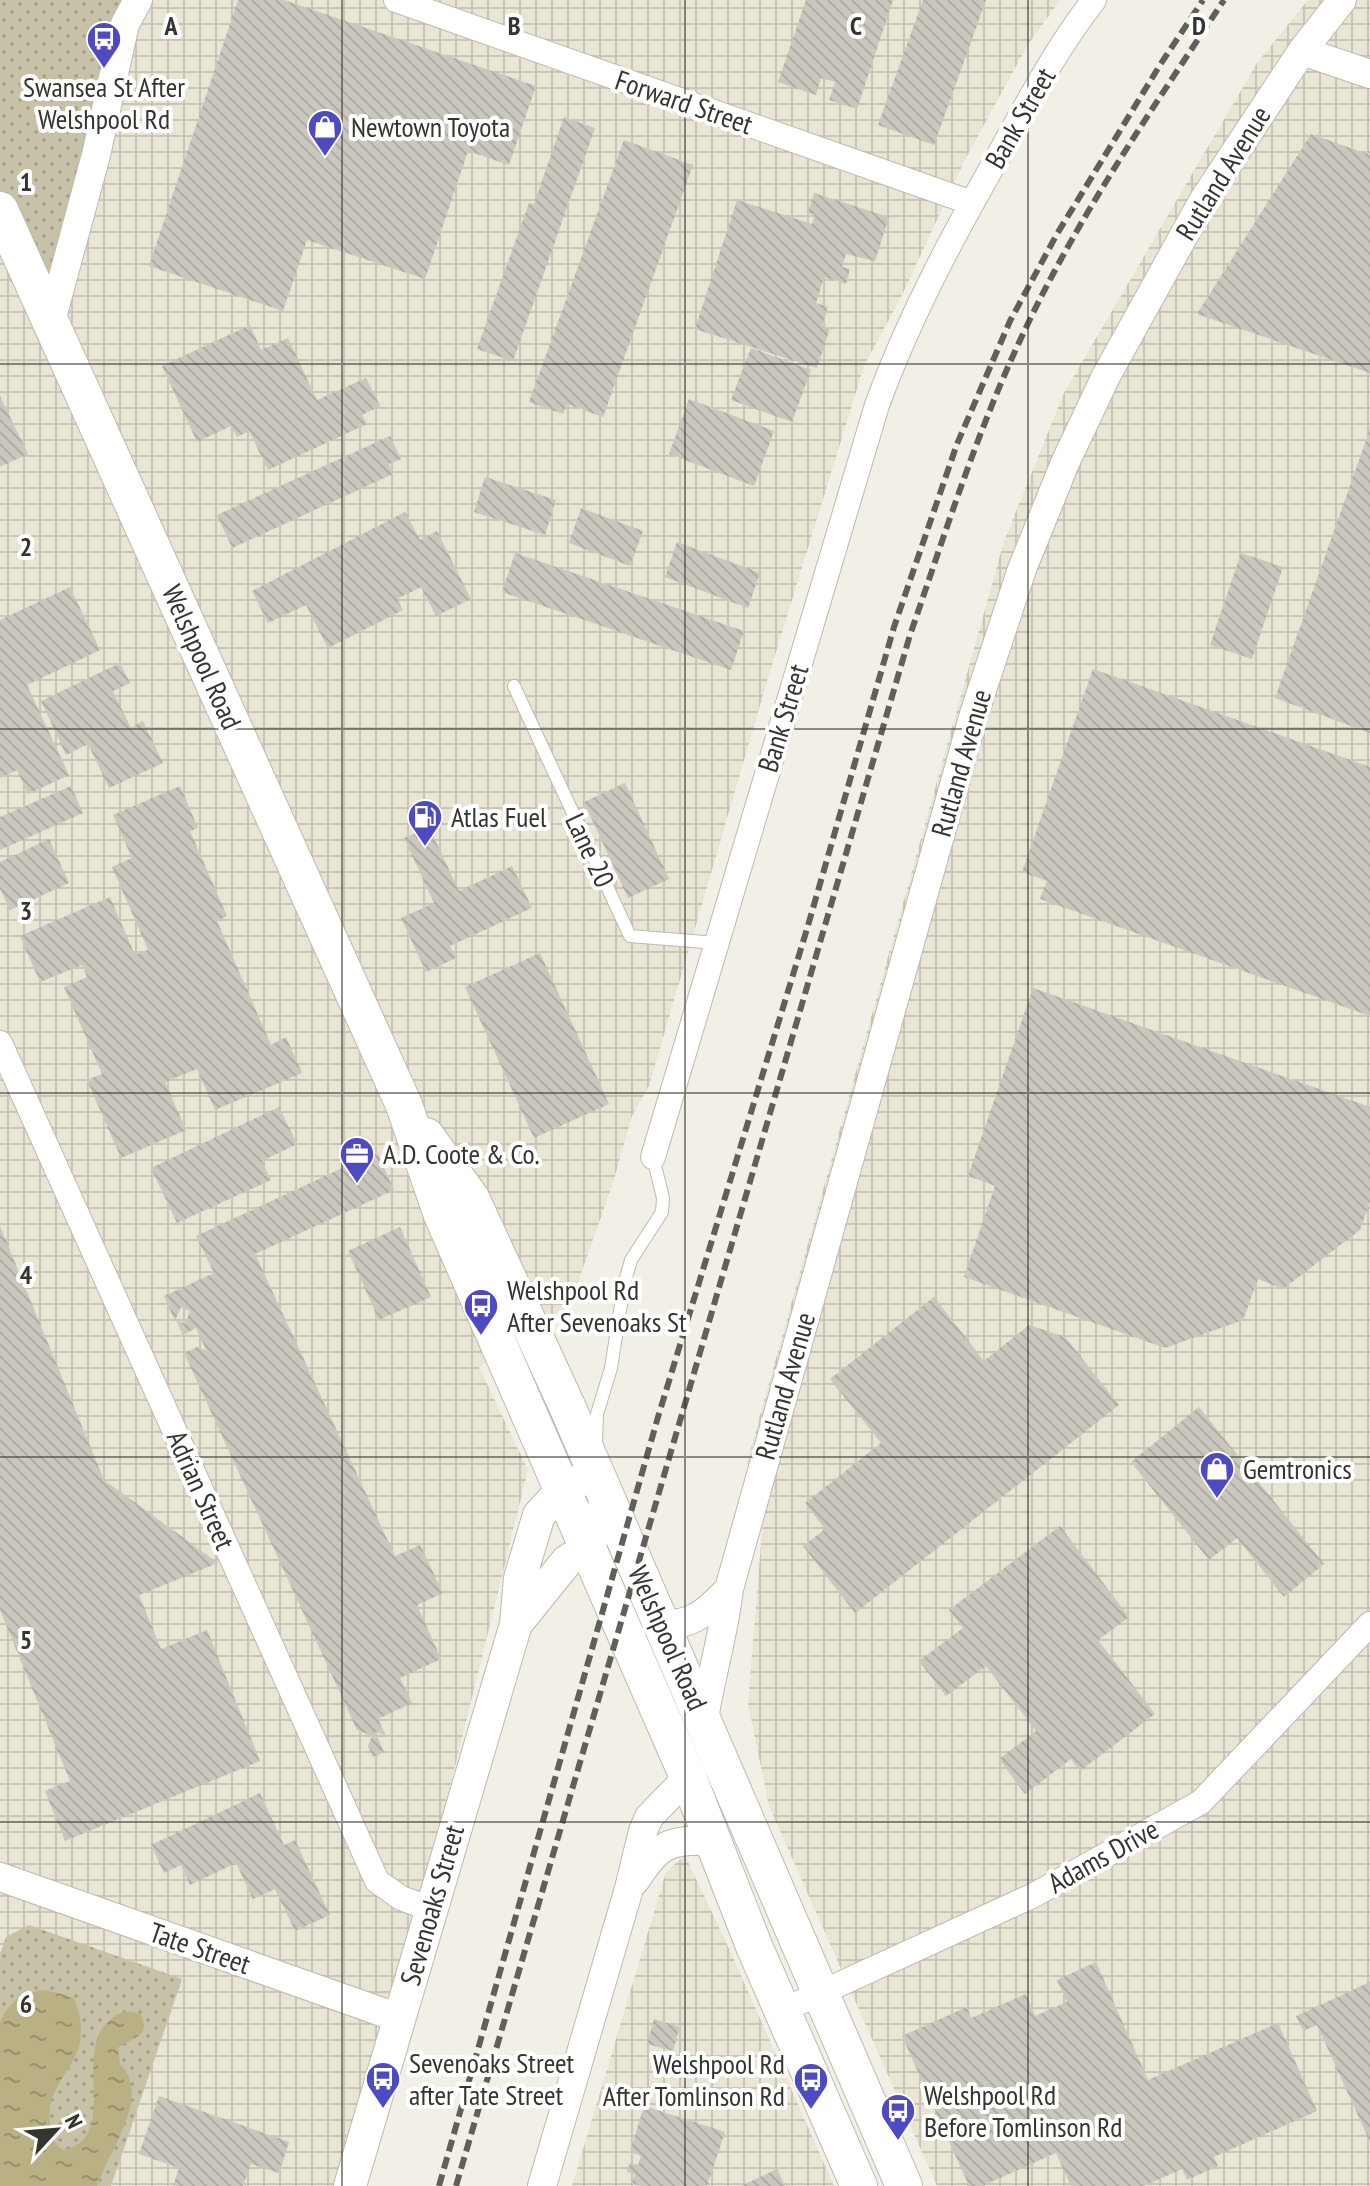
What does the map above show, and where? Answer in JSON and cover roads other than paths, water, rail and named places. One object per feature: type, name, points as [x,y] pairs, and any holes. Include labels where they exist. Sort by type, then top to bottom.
[{"type":"main road","name":"Welshpool Road","points":[[0,210],[404,1105],[442,1215],[688,1777],[781,2011],[859,2186]]},
{"type":"main road","name":"Welshpool Road","points":[[404,1105],[471,1198],[567,1406],[904,2186]]},
{"type":"main road","name":"Sevenoaks Street","points":[[350,2186],[516,1624],[520,1578],[539,1515],[563,1489],[601,1486],[588,1548],[567,1561],[516,1624]]},
{"type":"street","name":"Forward Street","points":[[396,0],[972,203]]},
{"type":"street","name":"Bank Street","points":[[653,1157],[877,405],[895,356],[918,305],[1045,72],[1094,0]]},
{"type":"street","name":"Rutland Avenue","points":[[704,1719],[725,1624],[729,1589],[974,714],[1022,569],[1065,463],[1106,376],[1203,201],[1302,51],[1342,0]]},
{"type":"street","points":[[51,321],[96,155],[129,8]]},
{"type":"street","points":[[1302,51],[1370,74]]},
{"type":"street","name":"Adrian Street","points":[[0,1043],[377,1881],[401,1898],[431,1909]]},
{"type":"street","points":[[661,1623],[674,1625],[696,1618],[729,1589]]},
{"type":"street","name":"Adams Drive","points":[[781,2011],[1034,1895],[1201,1802],[1370,1624]]},
{"type":"street","points":[[542,2186],[643,1831],[649,1817],[688,1777]]},
{"type":"street","points":[[628,1892],[658,1851],[682,1839],[712,1841]]},
{"type":"street","name":"Tate Street","points":[[0,1877],[399,2018]]},
{"type":"lane","name":"Lane 20","points":[[514,686],[630,936],[717,943]]},
{"type":"lane","name":"Bank Street","points":[[601,1486],[597,1414],[611,1368],[624,1285],[631,1260],[662,1212],[663,1198],[653,1157]]},
{"type":"water","points":[[43,1990],[74,1999],[80,2019],[79,2048],[50,2106],[52,2136],[63,2150],[80,2142],[90,2129],[94,2051],[100,2033],[111,2019],[121,2013],[140,2014],[143,2022],[139,2036],[118,2048],[120,2064],[129,2077],[132,2091],[130,2107],[97,2186],[0,2186],[0,2024],[16,2000]]},
{"type":"railway","points":[[439,2186],[658,1417],[807,929],[894,627],[957,444],[1010,321],[1057,234],[1203,0]]},
{"type":"railway","points":[[456,2186],[910,635],[949,521],[1006,371],[1045,290],[1118,163],[1224,0]]},
{"type":"place","name":"Swansea St After Welshpool Rd","points":[[104,70]]},
{"type":"place","name":"Newtown Toyota","points":[[325,158]]},
{"type":"place","name":"Atlas Fuel","points":[[425,848]]},
{"type":"place","name":"A.D. Coote & Co.","points":[[357,1185]]},
{"type":"place","name":"Welshpool Rd After Sevenoaks St","points":[[481,1337]]},
{"type":"place","name":"Gemtronics","points":[[1217,1500]]},
{"type":"place","name":"Sevenoaks Street after Tate Street","points":[[383,2110]]},
{"type":"place","name":"Welshpool Rd After Tomlinson Rd","points":[[811,2111]]},
{"type":"place","name":"Welshpool Rd Before Tomlinson Rd","points":[[898,2142]]}]
